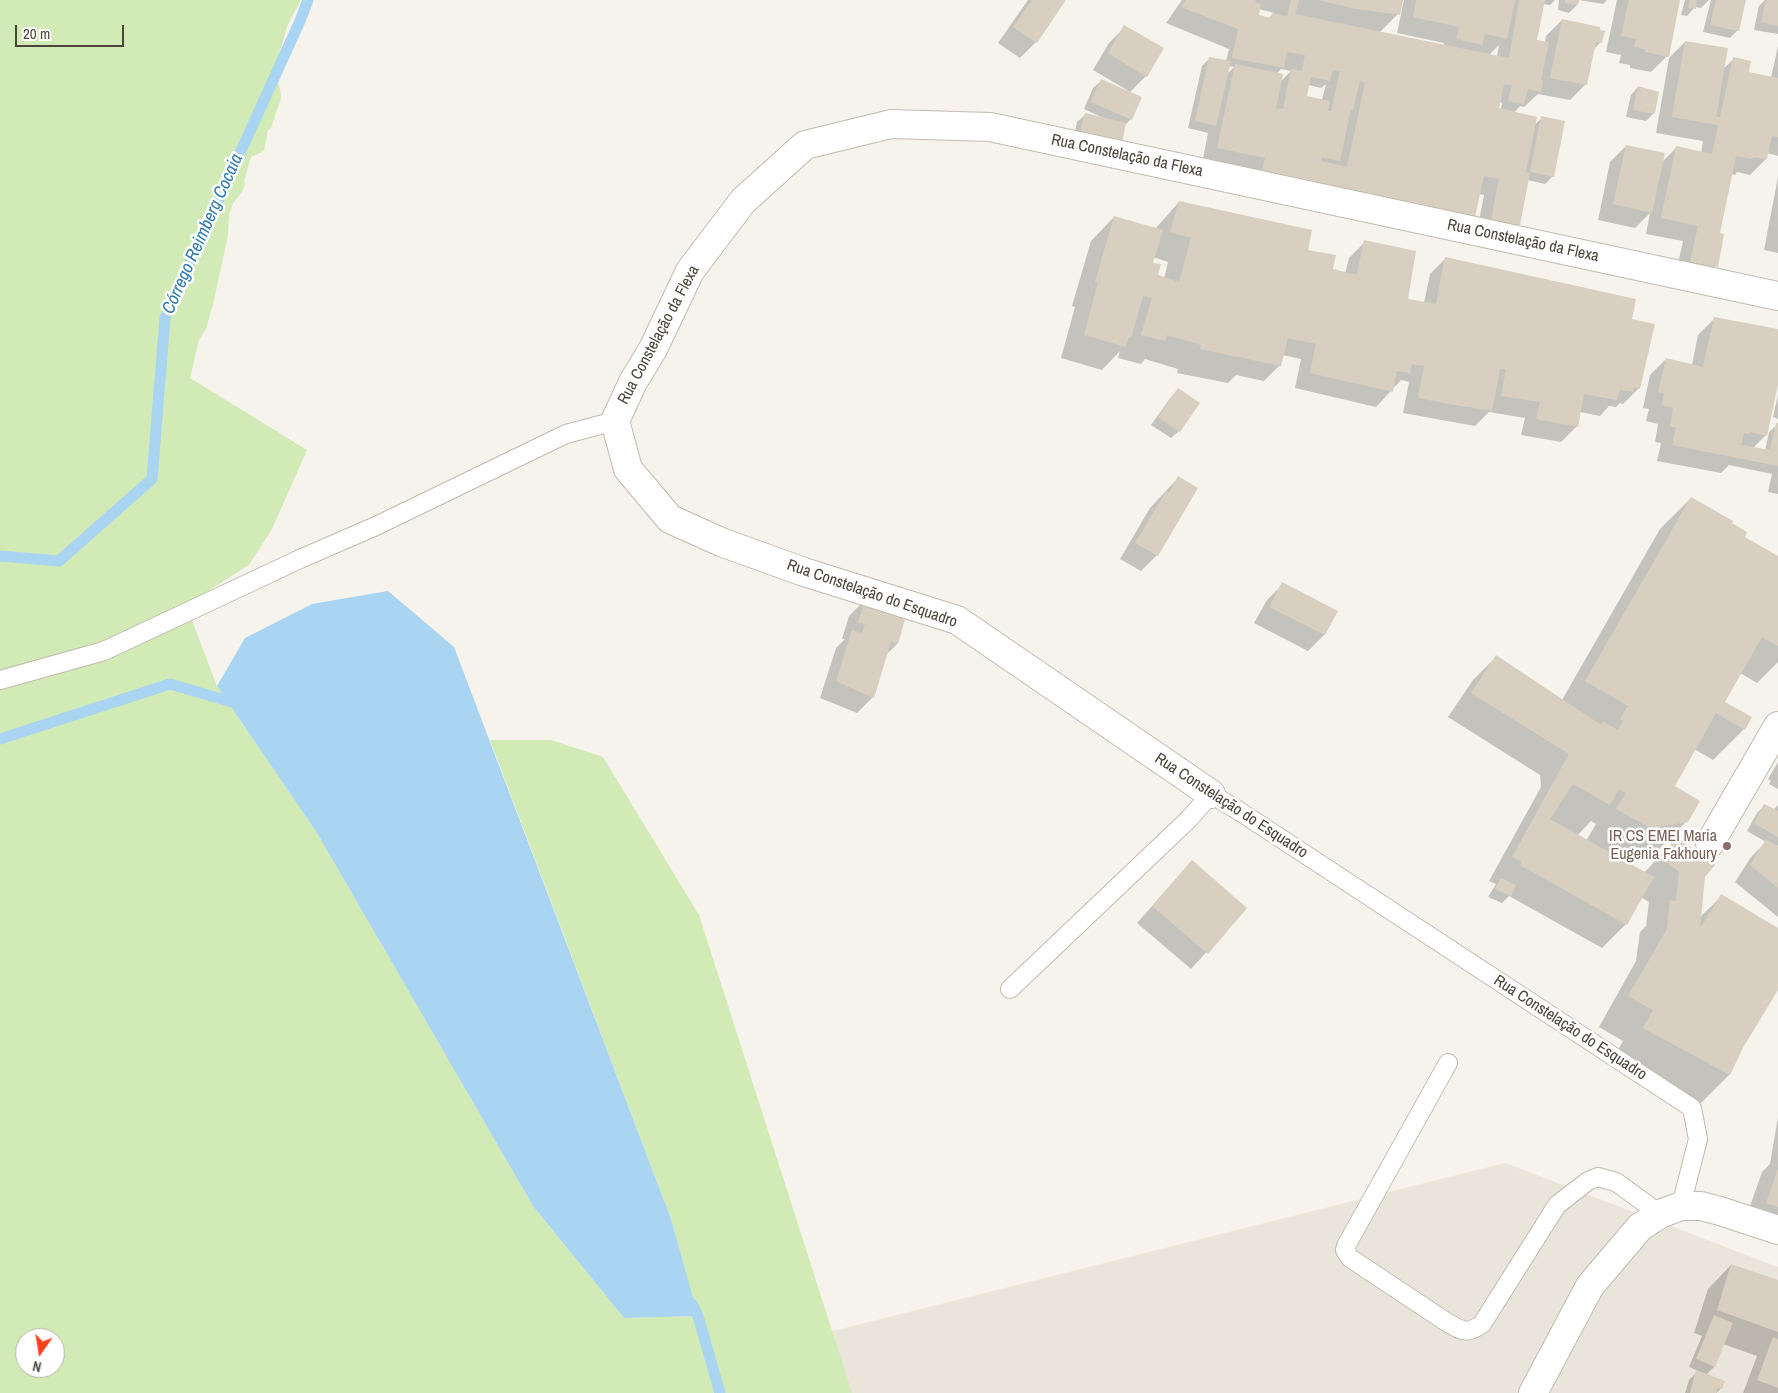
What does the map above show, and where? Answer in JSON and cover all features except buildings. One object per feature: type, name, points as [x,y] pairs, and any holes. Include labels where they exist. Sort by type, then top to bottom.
[{"type":"street","name":"Rua Constelação da Flexa","points":[[615,421],[633,382],[653,349],[690,271],[743,201],[805,145],[891,124],[990,127],[1778,296]]},
{"type":"street","name":"Rua Constelação do Esquadro","points":[[615,421],[628,469],[670,519],[721,542],[795,569],[957,620],[1211,794]]},
{"type":"street","points":[[1710,843],[1778,726]]},
{"type":"street","points":[[1533,1393],[1590,1286],[1640,1228],[1671,1210],[1701,1206],[1778,1230]]},
{"type":"lane","points":[[0,680],[104,651],[300,559],[376,526],[566,434],[615,421]]},
{"type":"lane","points":[[1010,989],[1189,819],[1211,794]]},
{"type":"lane","name":"Rua Constelação do Esquadro","points":[[1211,794],[1692,1108],[1698,1139],[1671,1210]]},
{"type":"lane","points":[[1448,1063],[1345,1250],[1350,1258],[1448,1323],[1461,1330],[1471,1331],[1482,1324],[1557,1205],[1588,1181],[1598,1177],[1616,1182],[1671,1210]]},
{"type":"shaded area","points":[[1505,1163],[1778,1267],[1778,1393],[765,1393],[785,1343]]},
{"type":"green space","points":[[0,0],[301,0],[288,24],[279,54],[276,74],[281,98],[271,128],[268,130],[264,151],[251,157],[242,192],[233,203],[229,215],[228,235],[214,300],[206,329],[199,340],[190,378],[307,450],[272,529],[249,565],[186,605],[217,686],[317,833],[533,1206],[624,1318],[697,1316],[671,1219],[490,740],[551,740],[603,757],[699,915],[852,1393],[0,1393]]},
{"type":"water","points":[[388,591],[454,647],[671,1219],[698,1316],[624,1318],[533,1206],[317,833],[217,686],[245,638],[312,604]]},
{"type":"waterway","name":"Córrego Reimberg Cocaia","points":[[0,556],[59,561],[152,479],[165,318],[308,0]]},
{"type":"waterway","points":[[0,739],[170,684],[242,705]]},
{"type":"waterway","points":[[692,1304],[698,1316],[720,1393]]},
{"type":"place","name":"IR CS EMEI Maria Eugenia Fakhoury","points":[[1727,846]]}]
